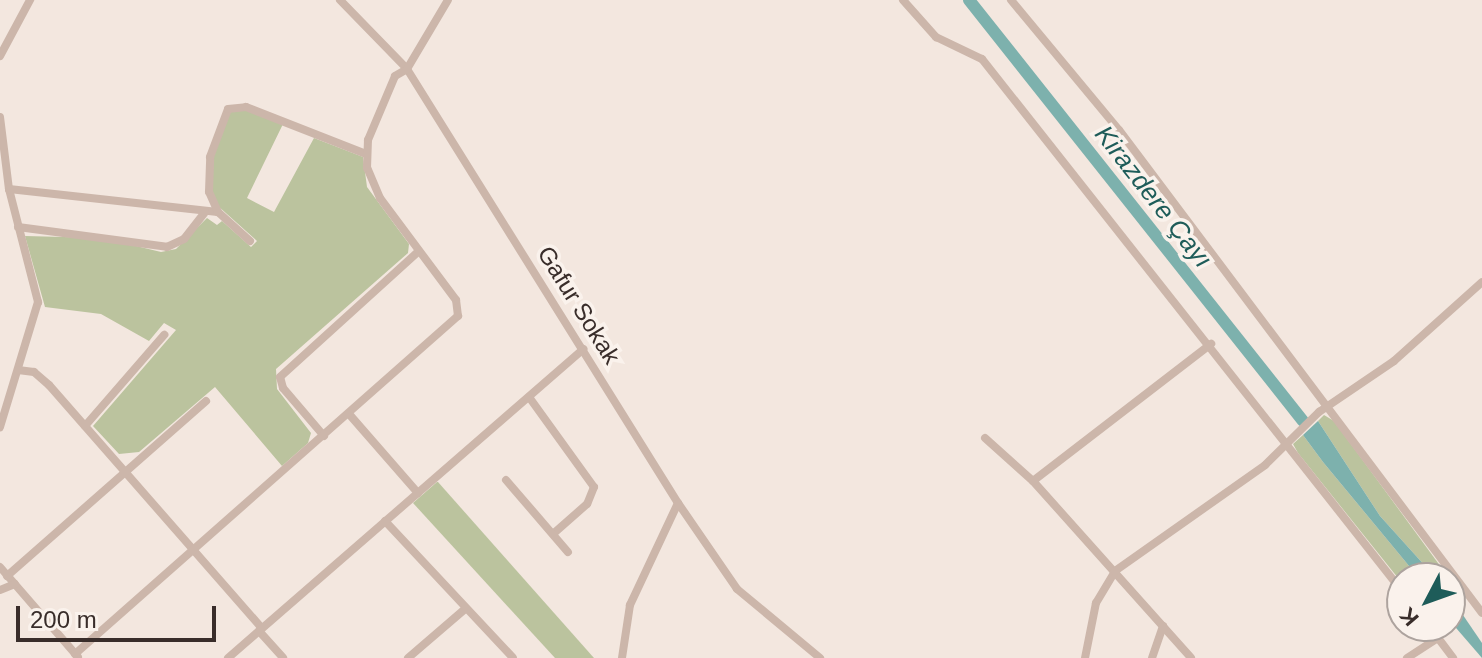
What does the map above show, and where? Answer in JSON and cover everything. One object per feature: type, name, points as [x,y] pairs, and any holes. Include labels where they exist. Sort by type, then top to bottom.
[{"type":"street","points":[[0,55],[30,0]]},
{"type":"street","name":"Gafur Sokak","points":[[340,0],[407,69],[678,503],[737,589],[820,658]]},
{"type":"street","points":[[0,567],[77,656],[458,316],[456,300],[418,252],[370,181],[366,154],[395,76],[407,69],[448,0]]},
{"type":"street","points":[[1011,0],[1119,130],[1482,613]]},
{"type":"street","points":[[907,2],[942,41],[971,49],[982,59],[1211,344],[1386,571]]},
{"type":"street","points":[[250,241],[218,212],[209,192],[208,167],[231,108],[246,107],[366,154]]},
{"type":"street","points":[[0,117],[9,189],[38,302],[0,427]]},
{"type":"street","points":[[9,189],[218,212]]},
{"type":"street","points":[[18,227],[167,247],[184,239],[205,212]]},
{"type":"street","points":[[324,436],[283,388],[280,377],[418,252]]},
{"type":"street","points":[[1085,658],[1096,603],[1115,571],[1287,444],[1328,406],[1394,361],[1482,282]]},
{"type":"street","points":[[85,426],[164,335]]},
{"type":"street","points":[[1033,481],[1211,344]]},
{"type":"street","points":[[228,658],[584,349]]},
{"type":"street","points":[[18,370],[41,377],[194,549],[283,658]]},
{"type":"street","points":[[529,397],[594,487],[587,504],[553,534]]},
{"type":"street","points":[[7,576],[206,401]]},
{"type":"street","points":[[349,414],[418,493]]},
{"type":"street","points":[[985,438],[1033,481],[1191,658]]},
{"type":"street","points":[[506,480],[568,552]]},
{"type":"street","points":[[622,658],[630,605],[678,503]]},
{"type":"street","points":[[385,521],[513,658]]},
{"type":"street","points":[[0,590],[15,584]]},
{"type":"street","points":[[408,658],[465,609]]},
{"type":"street","points":[[1152,658],[1163,626]]},
{"type":"street","points":[[1407,658],[1432,642]]},
{"type":"green space","points":[[239,107],[283,124],[247,198],[274,212],[314,138],[363,157],[367,187],[409,244],[408,253],[276,369],[277,389],[311,433],[308,443],[282,466],[215,387],[139,452],[119,454],[93,426],[176,330],[164,323],[149,341],[101,314],[45,307],[25,236],[103,238],[161,252],[176,249],[207,218],[217,225],[222,221],[251,247],[257,241],[218,206],[213,193],[212,157],[227,114]]},
{"type":"green space","points":[[1324,415],[1334,421],[1437,562],[1422,562],[1380,516],[1318,421]]},
{"type":"green space","points":[[1303,435],[1406,562],[1386,563],[1293,444]]},
{"type":"green space","points":[[437,482],[594,658],[555,658],[413,503]]},
{"type":"water","points":[[1318,421],[1380,516],[1422,562],[1406,562],[1303,435]]},
{"type":"water","points":[[1466,620],[1482,643],[1482,658],[1466,640]]},
{"type":"waterway","name":"Kirazdere Çayı","points":[[969,0],[1303,421]]}]
